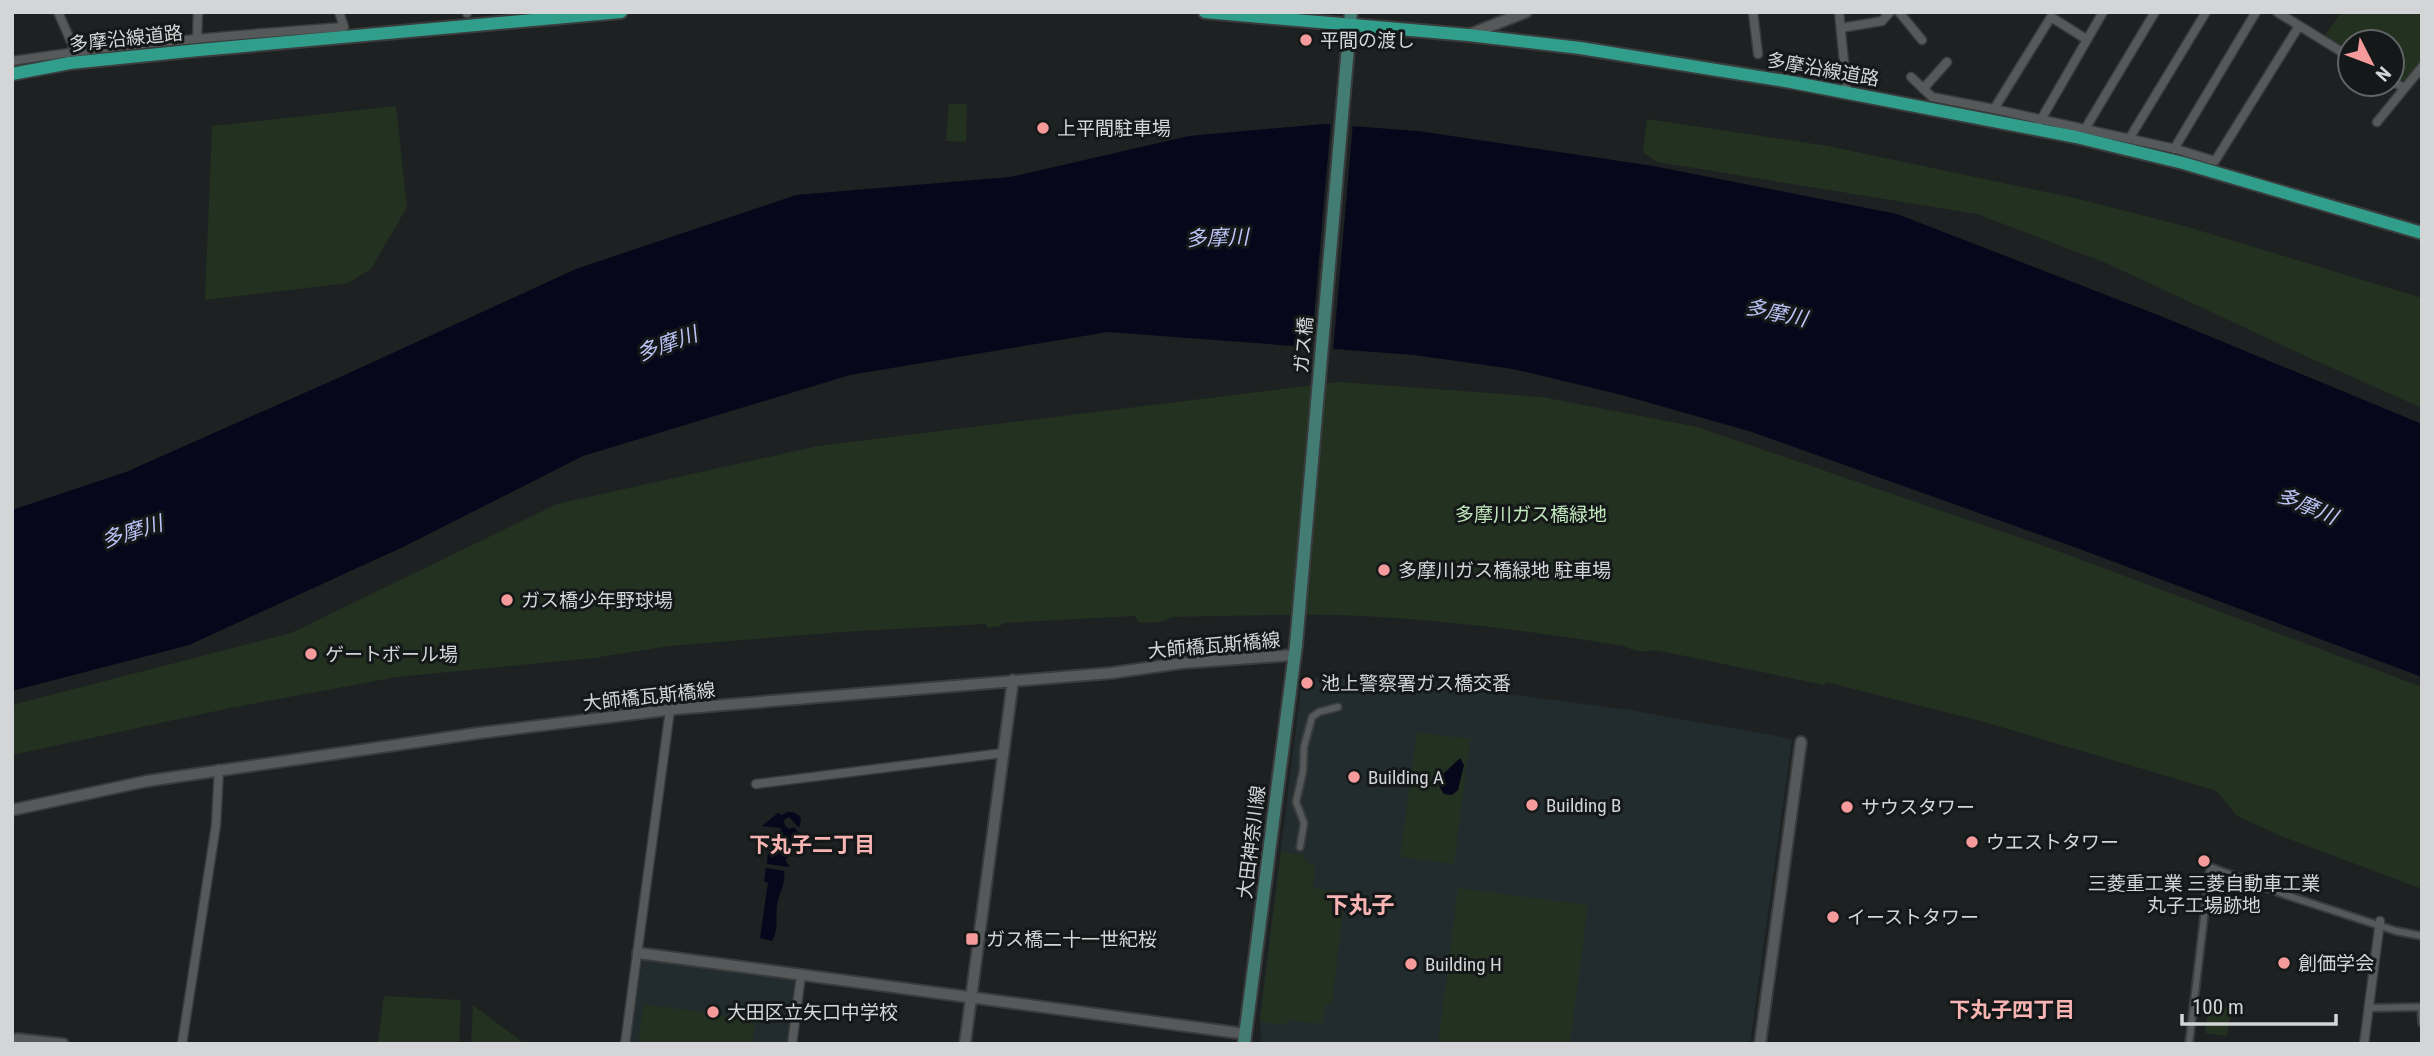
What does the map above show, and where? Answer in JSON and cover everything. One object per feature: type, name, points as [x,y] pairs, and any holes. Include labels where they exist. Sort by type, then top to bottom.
[{"type":"main road","name":"多摩沿線道路","points":[[12,74],[71,63],[198,50],[621,12]]},
{"type":"main road","name":"多摩沿線道路","points":[[1205,12],[1275,16],[1350,26],[1580,48],[1847,92],[1931,103],[2038,124],[2422,233]]},
{"type":"main road","name":"ガス橋","points":[[1295,650],[1351,12]]},
{"type":"main road","name":"大田神奈川線","points":[[1245,1039],[1295,650]]},
{"type":"street","points":[[58,12],[76,53]]},
{"type":"street","points":[[197,38],[198,12]]},
{"type":"street","points":[[12,61],[169,40],[214,39],[344,27],[339,12]]},
{"type":"street","points":[[1468,36],[1526,12]]},
{"type":"street","points":[[1753,12],[1758,54]]},
{"type":"street","points":[[1839,12],[1847,92]]},
{"type":"street","points":[[1841,28],[1882,21],[1890,12]]},
{"type":"street","points":[[1899,12],[1922,40]]},
{"type":"street","points":[[2038,124],[2103,12]]},
{"type":"street","points":[[2085,129],[2155,12]]},
{"type":"street","points":[[2129,139],[2206,12]]},
{"type":"street","points":[[2174,149],[2256,12]]},
{"type":"street","points":[[2277,12],[2336,48]]},
{"type":"street","points":[[1994,109],[2051,17],[2086,39]]},
{"type":"street","points":[[1911,77],[1923,89],[1931,103],[1994,109],[2038,124],[2085,129],[2215,161],[2299,26]]},
{"type":"street","points":[[1923,89],[1947,62]]},
{"type":"street","points":[[2406,86],[2422,67]]},
{"type":"street","points":[[2377,122],[2396,98]]},
{"type":"street","name":"大師橋瓦斯橋線","points":[[12,810],[219,769],[479,733],[670,710],[1111,673],[1295,650]]},
{"type":"street","points":[[965,1044],[1013,680]]},
{"type":"street","points":[[1300,847],[1304,822],[1296,802],[1303,771],[1304,747],[1312,717],[1319,712],[1338,707]]},
{"type":"street","points":[[625,1044],[670,710]]},
{"type":"street","points":[[1760,1044],[1801,742]]},
{"type":"street","points":[[756,784],[1003,752]]},
{"type":"street","points":[[182,1044],[216,825],[219,769]]},
{"type":"street","points":[[2189,1044],[2210,867],[2286,895],[2379,923],[2407,935],[2422,936]]},
{"type":"street","points":[[2364,1044],[2379,923]]},
{"type":"street","points":[[638,953],[971,998],[1245,1039]]},
{"type":"street","points":[[792,1044],[801,975]]},
{"type":"street","points":[[2368,1008],[2421,1007],[2422,1023]]},
{"type":"street","points":[[17,1039],[63,1044]]},
{"type":"shaded area","points":[[1315,677],[1436,685],[1630,710],[1792,739],[1750,1044],[1261,1044],[1260,1016],[1301,689],[1314,690]]},
{"type":"shaded area","name":"大田区立矢口中学校","points":[[642,960],[795,980],[787,1044],[630,1044]]},
{"type":"green space","points":[[2342,12],[2422,12],[2422,63],[2406,80],[2406,28],[2336,28],[2336,42],[2325,35]]},
{"type":"green space","points":[[949,104],[967,104],[966,142],[946,141]]},
{"type":"green space","points":[[396,106],[407,207],[371,269],[348,283],[205,300],[212,126]]},
{"type":"green space","points":[[1647,119],[1828,146],[2079,199],[2188,227],[2422,298],[2422,408],[2106,263],[1977,214],[1657,162],[1643,152]]},
{"type":"green space","name":"多摩川ガス橋緑地","points":[[1340,382],[1542,397],[1697,427],[2047,547],[2422,687],[2422,889],[2281,836],[2237,816],[2217,791],[1981,721],[1826,682],[1824,685],[1656,650],[1640,651],[1553,635],[1409,619],[1296,615],[1172,617],[1161,622],[1139,623],[1135,616],[1003,623],[988,628],[986,624],[841,632],[669,646],[594,658],[397,677],[230,708],[12,755],[12,705],[291,633],[557,504],[818,446]]},
{"type":"green space","points":[[1417,732],[1470,739],[1454,864],[1400,857]]},
{"type":"green space","points":[[1281,852],[1302,854],[1309,864],[1315,866],[1313,888],[1342,892],[1345,895],[1332,1004],[1326,1003],[1321,1024],[1288,1020],[1286,1025],[1260,1022]]},
{"type":"green space","points":[[1458,888],[1588,905],[1570,1044],[1438,1044]]},
{"type":"green space","points":[[384,996],[461,1000],[459,1044],[378,1044]]},
{"type":"green space","points":[[644,1004],[756,1020],[752,1044],[638,1044]]},
{"type":"green space","points":[[473,1005],[525,1044],[471,1044]]},
{"type":"green space","points":[[2209,1006],[2231,1009],[2227,1036],[2205,1033]]},
{"type":"water","name":"多摩川","points":[[1323,124],[1418,131],[1653,166],[1897,214],[2163,317],[2422,424],[2422,677],[2077,548],[1752,432],[1622,395],[1513,369],[1414,355],[1108,332],[850,375],[583,456],[403,547],[189,645],[12,691],[12,510],[126,472],[576,269],[796,195],[1010,177],[1189,136]]},
{"type":"water","points":[[1460,758],[1464,765],[1458,790],[1452,795],[1444,794],[1439,786],[1441,776]]},
{"type":"water","points":[[788,812],[800,816],[801,821],[799,828],[789,817],[784,820],[785,826],[789,829],[794,827],[805,840],[785,860],[790,867],[767,864],[768,852],[778,853],[781,828],[762,826],[778,813],[782,815]]},
{"type":"water","points":[[766,868],[784,871],[784,882],[777,905],[776,931],[772,941],[760,938],[768,883],[764,881]]},
{"type":"pier","points":[[1331,121],[1353,123],[1333,352],[1311,351]]},
{"type":"place","name":"平間の渡し","points":[[1306,40]]},
{"type":"place","name":"上平間駐車場","points":[[1043,128]]},
{"type":"place","name":"多摩川ガス橋緑地 駐車場","points":[[1384,570]]},
{"type":"place","name":"ガス橋少年野球場","points":[[507,600]]},
{"type":"place","name":"ゲートボール場","points":[[311,654]]},
{"type":"place","name":"池上警察署ガス橋交番","points":[[1307,683]]},
{"type":"place","name":"Building A","points":[[1354,777]]},
{"type":"place","name":"Building B","points":[[1532,805]]},
{"type":"place","name":"サウスタワー","points":[[1847,807]]},
{"type":"place","name":"ウエストタワー","points":[[1972,842]]},
{"type":"place","name":"三菱重工業 三菱自動車工業 丸子工場跡地","points":[[2204,861]]},
{"type":"place","name":"イーストタワー","points":[[1833,917]]},
{"type":"place","name":"ガス橋二十一世紀桜","points":[[972,939]]},
{"type":"place","name":"創価学会","points":[[2284,963]]},
{"type":"place","name":"Building H","points":[[1411,964]]},
{"type":"place","name":"大田区立矢口中学校","points":[[713,1012]]},
{"type":"district","name":"下丸子二丁目","points":[[812,845]]},
{"type":"district","name":"下丸子","points":[[1360,905]]},
{"type":"district","name":"下丸子四丁目","points":[[2012,1010]]}]
